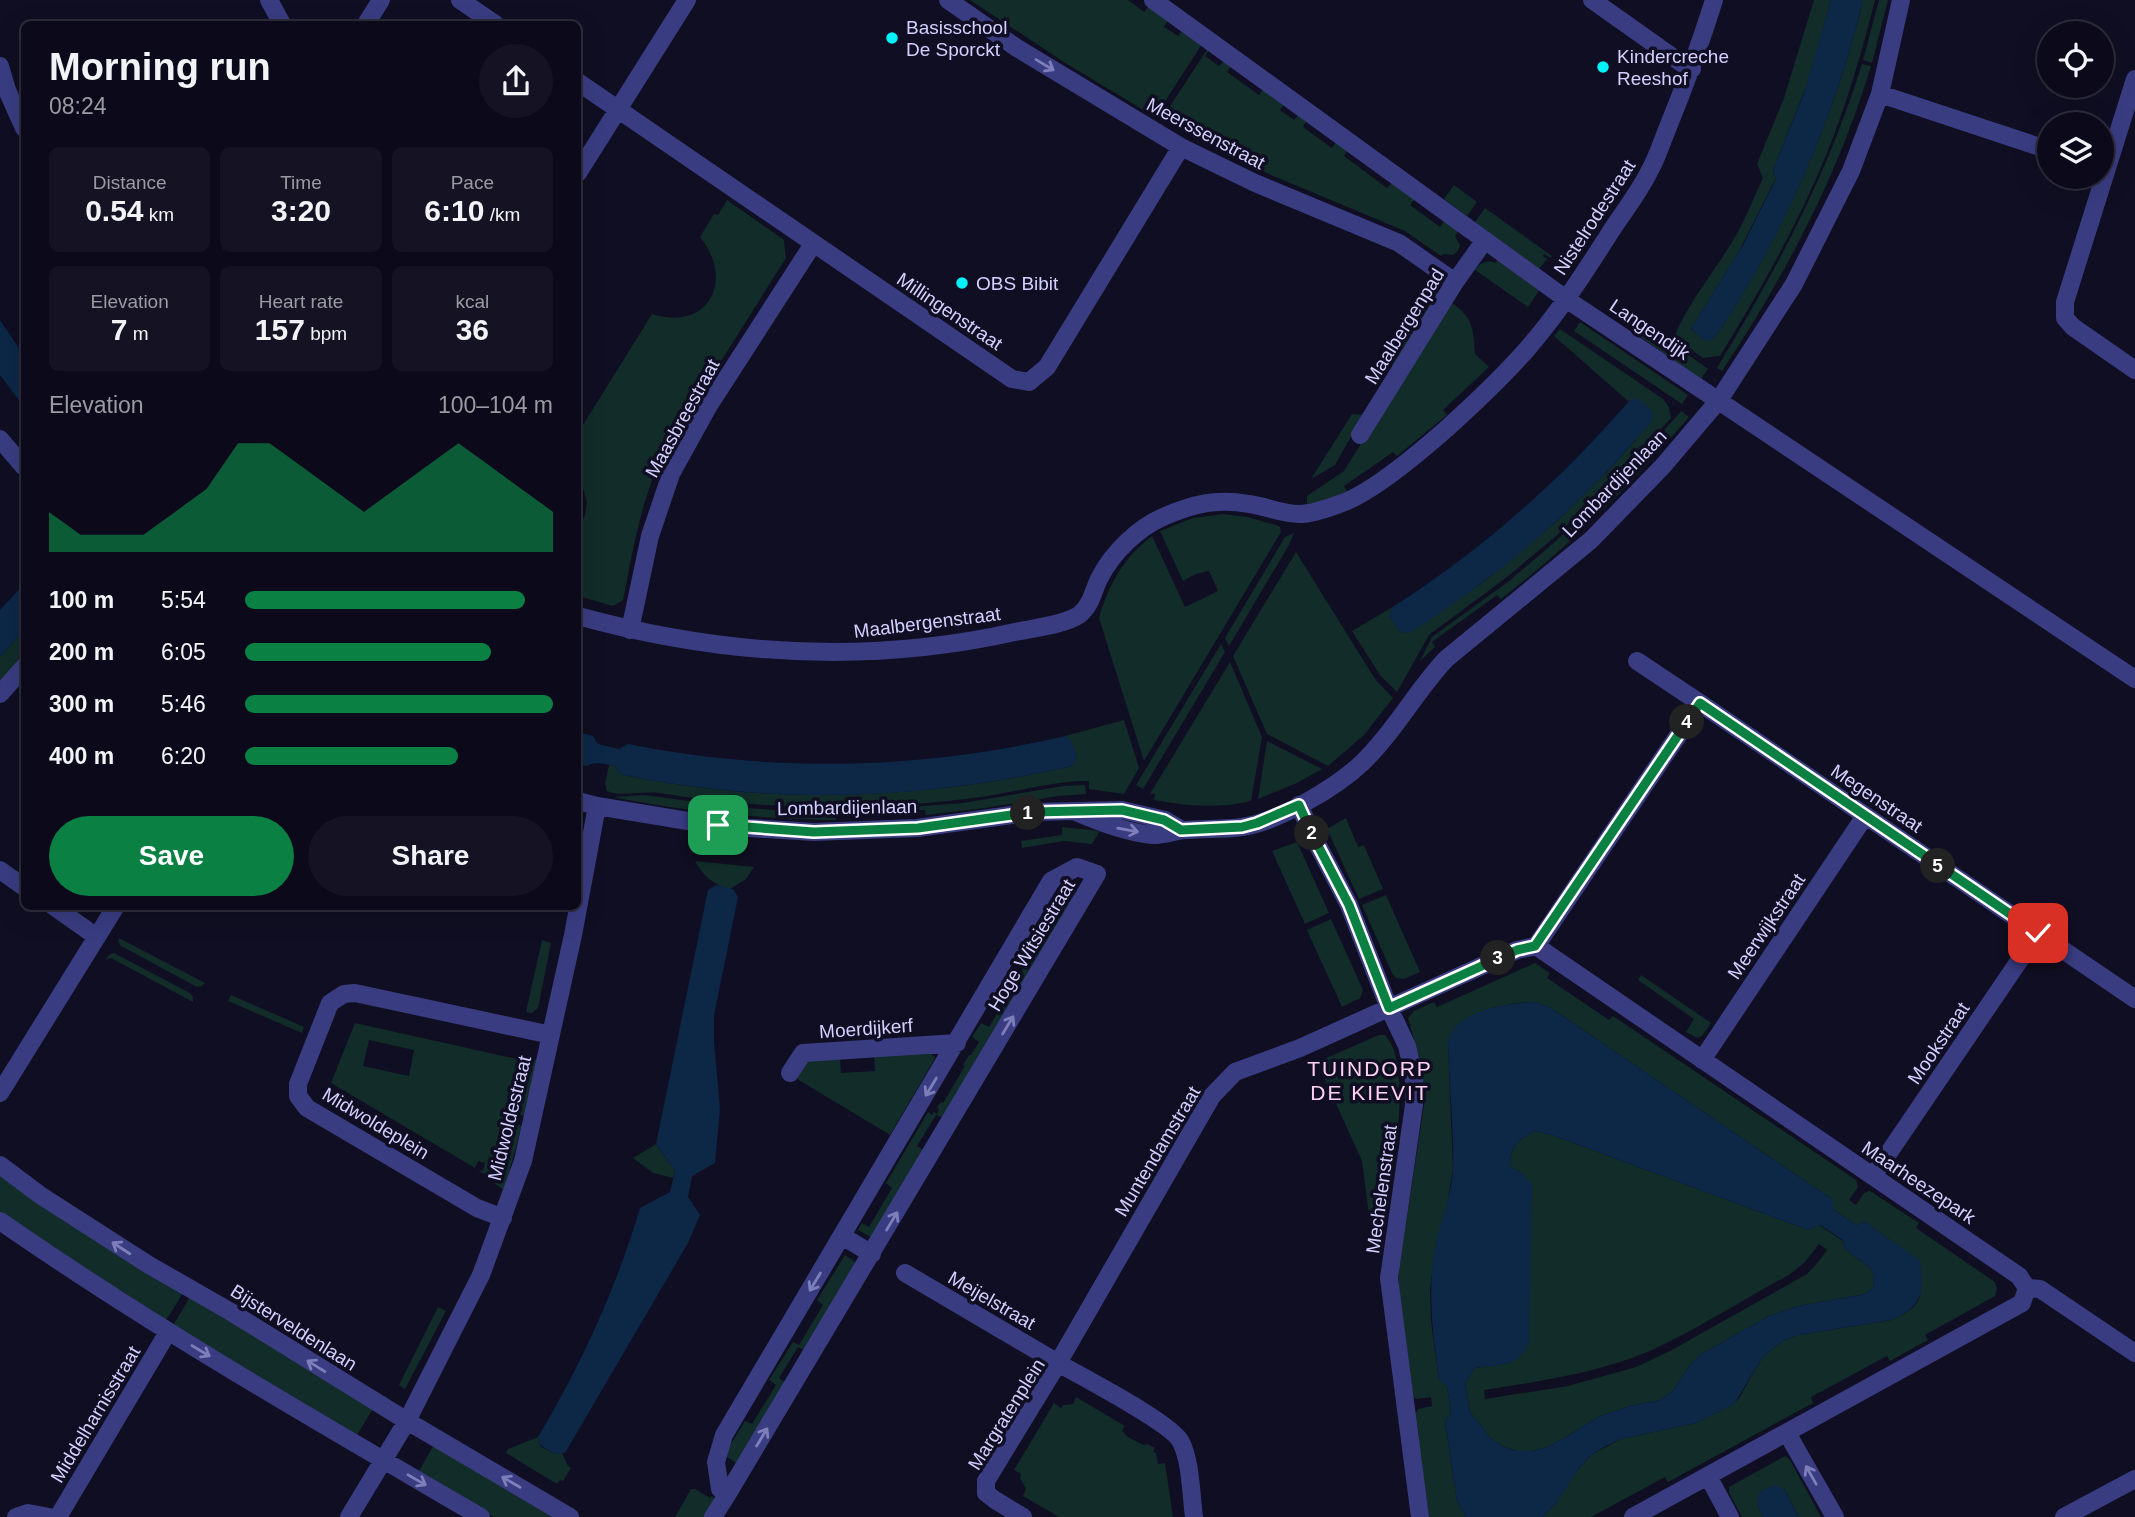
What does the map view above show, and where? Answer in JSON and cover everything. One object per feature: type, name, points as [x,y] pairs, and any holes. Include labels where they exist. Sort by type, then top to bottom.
[{"type":"street","points":[[269,0],[280,21]]},
{"type":"street","points":[[368,21],[381,0]]},
{"type":"street","points":[[460,0],[491,21]]},
{"type":"street","points":[[581,168],[687,0]]},
{"type":"street","name":"Meerssenstraat","points":[[948,0],[1017,48],[1181,147],[1255,183],[1399,243],[1455,282]]},
{"type":"street","name":"Langendijk","points":[[1153,0],[1566,299],[2135,679]]},
{"type":"street","points":[[1592,0],[1692,69]]},
{"type":"street","name":"Nistelrodestraat","points":[[1566,299],[1649,172],[1692,69],[1714,0]]},
{"type":"street","name":"Lombardijenlaan","points":[[581,802],[718,825],[814,832],[918,828],[1033,812],[1076,812],[1112,828],[1155,835],[1181,830],[1242,827],[1257,823],[1299,805],[1337,784],[1363,761],[1399,721],[1425,681],[1446,659],[1591,540],[1663,466],[1719,400],[1794,284],[1851,171],[1880,94],[1901,0]]},
{"type":"street","points":[[0,66],[21,121]]},
{"type":"street","points":[[2114,139],[2135,79]]},
{"type":"street","name":"Millingenstraat","points":[[581,84],[1012,379],[1029,382],[1047,367],[1181,147]]},
{"type":"street","points":[[1880,94],[2037,146]]},
{"type":"street","points":[[2098,189],[2064,302],[2066,318],[2073,327],[2135,370]]},
{"type":"street","name":"Maalbergenpad","points":[[1360,435],[1455,282],[1485,240]]},
{"type":"street","name":"Maasbreestraat","points":[[630,630],[649,536],[671,474],[708,407],[813,244]]},
{"type":"street","name":"Maalbergenstraat","points":[[581,617],[630,630],[732,648],[802,653],[865,652],[973,641],[1078,616],[1090,602],[1101,576],[1125,543],[1152,522],[1189,505],[1223,501],[1249,503],[1292,514],[1308,514],[1347,502],[1427,446],[1479,400],[1529,348],[1566,299]]},
{"type":"street","points":[[0,439],[21,464]]},
{"type":"street","name":"Megenstraat","points":[[1637,662],[2135,999]]},
{"type":"street","points":[[0,694],[21,670]]},
{"type":"street","points":[[1389,1008],[1517,950],[1535,946],[1700,703]]},
{"type":"street","name":"Mechelenstraat","points":[[1299,805],[1349,905],[1389,1008],[1407,1046],[1414,1076],[1414,1105],[1389,1278],[1420,1517]]},
{"type":"street","name":"Midwoldestraat","points":[[581,892],[597,806]]},
{"type":"street","name":"Meerwijkstraat","points":[[1702,1060],[1865,816]]},
{"type":"street","name":"Hoge Witsiestraat","points":[[713,1517],[727,1495],[872,1254],[1097,874],[1077,867],[1051,881],[724,1435],[716,1462],[720,1489],[727,1495]]},
{"type":"street","points":[[0,870],[21,885]]},
{"type":"street","points":[[59,910],[97,937]]},
{"type":"street","points":[[0,1093],[114,910]]},
{"type":"street","name":"Midwoldestraat","points":[[349,1517],[407,1421],[481,1275],[503,1217],[523,1161],[578,910]]},
{"type":"street","name":"Mookstraat","points":[[1873,1176],[2038,933]]},
{"type":"street","name":"Maarheezepark","points":[[1535,946],[2019,1276],[2027,1288]]},
{"type":"street","name":"Midwoldeplein","points":[[503,1217],[477,1208],[307,1108],[298,1096],[298,1084],[330,1003],[344,994],[355,993],[551,1035]]},
{"type":"street","name":"Muntendamstraat","points":[[1058,1363],[1212,1096],[1235,1072],[1300,1048],[1389,1008]]},
{"type":"street","name":"Moerdijkerf","points":[[790,1073],[803,1053],[957,1042]]},
{"type":"street","name":"Bijsterveldenlaan","points":[[0,1165],[40,1195],[149,1265],[570,1517]]},
{"type":"street","points":[[0,1220],[59,1262],[169,1332],[481,1517]]},
{"type":"street","points":[[842,1236],[872,1254]]},
{"type":"street","name":"Meijelstraat","points":[[905,1273],[1058,1363]]},
{"type":"street","points":[[1633,1517],[2022,1303],[2027,1288],[2040,1289],[2135,1353]]},
{"type":"street","name":"Middelharnisstraat","points":[[58,1517],[169,1332]]},
{"type":"street","name":"Margratenplein","points":[[1023,1517],[986,1493],[986,1481],[1058,1363],[1163,1423],[1180,1438],[1185,1450],[1194,1517]]},
{"type":"street","points":[[1787,1433],[1835,1517]]},
{"type":"street","points":[[1709,1476],[1730,1517]]},
{"type":"street","points":[[2064,1517],[2135,1479]]},
{"type":"street","points":[[16,1517],[28,1513],[49,1517]]},
{"type":"green space","points":[[970,0],[1128,0],[1144,12],[1149,6],[1169,19],[1164,27],[1178,36],[1183,30],[1202,44],[1155,117],[1067,64]]},
{"type":"green space","points":[[1814,0],[1831,0],[1808,82],[1773,170],[1776,179],[1738,253],[1691,329],[1704,339],[1714,339],[1739,300],[1784,218],[1804,176],[1837,89],[1863,0],[1875,0],[1841,115],[1804,206],[1764,282],[1720,356],[1703,358],[1674,337],[1734,239],[1763,178],[1757,164],[1784,98]]},
{"type":"green space","points":[[1879,0],[1888,0],[1872,63],[1863,60]]},
{"type":"green space","points":[[1208,48],[1210,49],[1205,56],[1219,66],[1225,60],[1232,65],[1227,72],[1259,95],[1264,88],[1285,103],[1280,110],[1294,120],[1299,114],[1307,120],[1303,127],[1332,148],[1337,141],[1348,150],[1344,156],[1387,188],[1392,182],[1415,199],[1410,205],[1440,227],[1445,220],[1459,230],[1455,236],[1460,245],[1458,251],[1453,255],[1441,256],[1405,231],[1271,175],[1172,126],[1174,123],[1163,117]]},
{"type":"green space","points":[[1862,64],[1871,66],[1843,147],[1826,186],[1788,262],[1722,371],[1717,368],[1780,257],[1817,183]]},
{"type":"green space","points":[[1454,185],[1477,202],[1467,216],[1444,199]]},
{"type":"green space","points":[[727,200],[784,240],[786,258],[660,461],[640,519],[623,600],[613,606],[581,597],[581,523],[587,503],[581,486],[581,428],[652,314],[672,318],[688,316],[701,309],[710,298],[715,285],[715,270],[710,253],[700,237],[714,214],[718,215]]},
{"type":"green space","points":[[1485,208],[1552,256],[1550,258],[1544,254],[1547,259],[1539,269],[1475,222]]},
{"type":"green space","points":[[1498,259],[1540,289],[1528,307],[1475,270],[1484,263],[1495,263]]},
{"type":"green space","points":[[1430,286],[1440,292],[1395,367],[1384,361]]},
{"type":"green space","points":[[1449,301],[1467,317],[1474,337],[1475,354],[1489,367],[1443,410],[1447,415],[1397,456],[1393,452],[1344,486],[1347,491],[1324,501],[1307,504],[1307,496],[1344,471]]},
{"type":"green space","points":[[1580,322],[1688,395],[1682,404],[1574,331]]},
{"type":"green space","points":[[1644,323],[1708,369],[1701,379],[1636,334]]},
{"type":"green space","points":[[1560,329],[1663,399],[1669,407],[1671,418],[1622,472],[1555,537],[1507,577],[1429,635],[1397,692],[1380,675],[1352,631],[1391,608],[1390,617],[1400,631],[1409,633],[1486,580],[1557,521],[1606,473],[1635,441],[1650,410],[1640,401],[1628,401],[1554,336]]},
{"type":"green space","points":[[1681,411],[1689,417],[1596,516],[1550,559],[1501,599],[1497,595],[1432,642],[1435,647],[1420,661],[1432,637],[1509,581],[1557,540],[1625,475]]},
{"type":"green space","points":[[1352,414],[1363,415],[1335,465],[1311,479]]},
{"type":"green space","points":[[1223,514],[1276,525],[1281,532],[1144,761],[1099,618],[1118,572],[1133,553],[1152,536],[1185,607],[1218,591],[1209,571],[1183,581],[1160,531],[1193,518]]},
{"type":"green space","points":[[1294,533],[1229,646],[1225,638],[1285,537]]},
{"type":"green space","points":[[1296,552],[1375,679],[1393,698],[1364,735],[1328,766],[1267,734],[1233,656]]},
{"type":"green space","points":[[21,633],[21,661],[17,666],[14,665],[11,669],[13,671],[0,684],[0,657]]},
{"type":"green space","points":[[1221,644],[1225,652],[1143,789],[1136,785]]},
{"type":"green space","points":[[1230,662],[1262,737],[1251,801],[1203,806],[1154,800],[1155,794],[1150,794]]},
{"type":"green space","points":[[1124,720],[1139,768],[1124,794],[1089,789],[1089,781],[1077,781],[927,803],[812,807],[736,803],[659,793],[618,794],[607,791],[605,784],[609,765],[615,766],[620,774],[733,791],[846,795],[960,786],[1072,766],[1074,750],[1065,736]]},
{"type":"green space","points":[[1267,741],[1322,769],[1258,799]]},
{"type":"green space","points":[[1085,785],[1086,794],[926,815],[925,810],[836,814],[836,820],[724,814],[613,797],[644,795],[785,811],[857,811],[963,803],[1063,786]]},
{"type":"green space","points":[[1346,818],[1358,847],[1364,845],[1383,889],[1359,899],[1327,829]]},
{"type":"green space","points":[[1062,827],[1100,831],[1092,844],[1064,841],[1022,848],[1021,841],[1062,835]]},
{"type":"green space","points":[[1297,842],[1329,913],[1305,924],[1272,851]]},
{"type":"green space","points":[[695,861],[754,867],[746,879],[730,889],[710,879]]},
{"type":"green space","points":[[1069,892],[1077,897],[943,1118],[936,1115],[917,1146],[924,1150],[872,1238],[858,1230],[862,1223],[869,1227],[892,1188],[886,1183],[928,1112],[937,1114],[937,1107],[943,1103],[979,1042],[972,1037],[981,1023],[989,1027],[1026,964],[1024,962],[1028,960],[1054,917],[1052,915],[1055,915]]},
{"type":"green space","points":[[1386,895],[1420,972],[1404,979],[1396,978],[1392,973],[1362,905]]},
{"type":"green space","points":[[1331,919],[1363,990],[1360,998],[1342,1007],[1307,930]]},
{"type":"green space","points":[[119,938],[205,983],[197,987],[121,946]]},
{"type":"green space","points":[[542,940],[551,943],[538,1008],[532,1013],[526,1012]]},
{"type":"green space","points":[[114,953],[190,993],[193,1002],[111,958],[105,960]]},
{"type":"green space","points":[[1535,963],[1550,973],[1547,978],[1609,1020],[1613,1016],[1856,1180],[1858,1187],[1849,1200],[1856,1205],[1864,1193],[1870,1191],[1919,1223],[1916,1228],[1995,1282],[1995,1296],[1925,1335],[1928,1340],[1890,1361],[1887,1356],[1811,1397],[1813,1403],[1668,1482],[1665,1477],[1591,1517],[1543,1517],[1556,1503],[1572,1476],[1591,1455],[1621,1439],[1696,1423],[1732,1405],[1761,1360],[1785,1340],[1799,1335],[1891,1320],[1903,1315],[1917,1303],[1921,1280],[1917,1259],[1865,1222],[1856,1225],[1833,1209],[1833,1200],[1551,1008],[1536,1002],[1492,1008],[1480,1013],[1448,1042],[1453,1169],[1436,1245],[1430,1289],[1431,1321],[1439,1380],[1447,1386],[1451,1413],[1445,1421],[1457,1501],[1466,1517],[1429,1517],[1415,1414],[1418,1409],[1432,1406],[1431,1397],[1413,1397],[1399,1291],[1399,1269],[1424,1105],[1422,1068],[1408,1018],[1414,1011],[1434,1002],[1437,1007]]},
{"type":"green space","points":[[1641,975],[1711,1023],[1702,1036],[1697,1038],[1686,1032],[1694,1019],[1638,980]]},
{"type":"green space","points":[[231,995],[304,1027],[302,1033],[228,1001]]},
{"type":"green space","points":[[355,1023],[517,1059],[519,1056],[523,1057],[512,1110],[492,1181],[478,1170],[483,1171],[485,1163],[478,1161],[475,1168],[331,1083]],"holes":[[[369,1040],[414,1050],[409,1076],[363,1066]]]},
{"type":"green space","points":[[1379,1035],[1385,1035],[1394,1051],[1399,1074],[1400,1101],[1394,1160],[1381,1233],[1370,1223],[1362,1161],[1317,1062]]},
{"type":"green space","points":[[926,1050],[935,1057],[934,1060],[890,1135],[797,1079],[807,1061],[840,1057],[841,1073],[875,1071],[874,1054]]},
{"type":"green space","points":[[527,1058],[537,1060],[525,1116],[515,1113]]},
{"type":"green space","points":[[513,1123],[522,1126],[504,1190],[495,1184]]},
{"type":"green space","points":[[1535,1131],[1808,1230],[1819,1225],[1843,1241],[1845,1249],[1870,1268],[1874,1276],[1873,1288],[1865,1294],[1798,1306],[1769,1316],[1701,1354],[1690,1365],[1673,1391],[1660,1400],[1600,1416],[1547,1447],[1517,1451],[1502,1446],[1489,1437],[1470,1412],[1465,1383],[1475,1368],[1509,1363],[1523,1174],[1510,1166],[1512,1153],[1519,1141]],"holes":[[[1819,1244],[1827,1250],[1807,1274],[1670,1351],[1636,1367],[1568,1386],[1485,1399],[1484,1390],[1591,1370],[1652,1350],[1789,1275],[1805,1262]]]},
{"type":"green space","points":[[656,1144],[675,1171],[673,1178],[653,1173],[633,1158]]},
{"type":"green space","points":[[0,1172],[183,1293],[165,1322],[0,1214]]},
{"type":"green space","points":[[845,1255],[857,1263],[805,1351],[798,1347],[779,1378],[786,1383],[738,1464],[724,1455],[745,1421],[752,1424],[776,1385],[769,1380],[793,1342],[799,1345],[823,1305],[817,1300]]},
{"type":"green space","points":[[190,1297],[374,1407],[357,1435],[172,1327]]},
{"type":"green space","points":[[438,1307],[446,1311],[405,1389],[399,1385]]},
{"type":"green space","points":[[1076,1397],[1125,1426],[1122,1431],[1128,1437],[1155,1448],[1153,1452],[1156,1453],[1158,1464],[1165,1463],[1173,1517],[1059,1517],[1023,1496],[1026,1489],[1020,1478],[1021,1474],[1014,1470],[1054,1403],[1061,1408],[1063,1405],[1073,1404]]},
{"type":"green space","points":[[538,1437],[540,1446],[555,1454],[562,1453],[571,1468],[563,1481],[560,1480],[557,1484],[506,1453],[508,1449]]},
{"type":"green space","points":[[435,1443],[562,1517],[494,1517],[419,1471]]},
{"type":"green space","points":[[1785,1456],[1790,1460],[1821,1517],[1799,1517],[1784,1489],[1772,1486],[1761,1492],[1757,1505],[1763,1517],[1742,1517],[1729,1493],[1729,1487]]},
{"type":"green space","points":[[691,1489],[710,1498],[712,1496],[715,1500],[707,1517],[675,1517]]},
{"type":"water","points":[[1831,0],[1863,0],[1822,133],[1763,259],[1714,339],[1706,341],[1691,329],[1744,243],[1776,179],[1773,170],[1804,93]]},
{"type":"water","points":[[0,320],[21,352],[21,403],[0,375]]},
{"type":"water","points":[[1639,399],[1652,411],[1653,419],[1570,509],[1508,562],[1443,611],[1409,633],[1400,632],[1390,617],[1391,608],[1456,563],[1518,513],[1576,459],[1630,400]]},
{"type":"water","points":[[21,587],[21,633],[0,657],[0,610]]},
{"type":"water","points":[[581,733],[593,736],[598,744],[619,749],[628,744],[737,760],[847,764],[956,756],[1065,736],[1072,742],[1077,758],[1072,766],[960,786],[846,795],[733,791],[620,774],[615,766],[600,763],[581,765]]},
{"type":"water","points":[[716,885],[733,889],[738,897],[714,1015],[720,1109],[715,1163],[692,1176],[688,1197],[700,1215],[688,1243],[565,1453],[555,1454],[540,1445],[538,1437],[596,1326],[620,1268],[640,1208],[670,1192],[675,1171],[656,1144],[708,890]]},
{"type":"water","points":[[1536,1002],[1551,1008],[1833,1200],[1833,1209],[1856,1225],[1865,1222],[1919,1260],[1921,1289],[1915,1304],[1891,1320],[1799,1335],[1785,1340],[1761,1360],[1734,1404],[1696,1423],[1621,1439],[1591,1455],[1543,1517],[1466,1517],[1457,1501],[1445,1421],[1451,1413],[1447,1386],[1439,1380],[1432,1314],[1431,1282],[1435,1248],[1453,1170],[1448,1042],[1452,1031],[1472,1016],[1484,1010]],"holes":[[[1535,1131],[1808,1230],[1820,1225],[1843,1240],[1845,1249],[1870,1268],[1874,1276],[1873,1288],[1865,1294],[1798,1306],[1769,1316],[1701,1354],[1690,1365],[1673,1391],[1660,1400],[1600,1416],[1547,1447],[1516,1451],[1502,1446],[1489,1437],[1470,1412],[1465,1383],[1475,1368],[1514,1361],[1529,1342],[1532,1186],[1523,1174],[1510,1166],[1512,1153],[1519,1141]]]},
{"type":"water","points":[[1773,1485],[1784,1489],[1799,1517],[1763,1517],[1757,1505],[1759,1493]]},
{"type":"place","name":"Basisschool De Sporckt","points":[[892,38]]},
{"type":"place","name":"Kindercreche Reeshof","points":[[1603,67]]},
{"type":"place","name":"OBS Bibit","points":[[962,283]]},
{"type":"district","name":"TUINDORP DE KIEVIT","points":[[1370,1081]]},
{"type":"route","points":[[718,825],[814,832],[918,828],[1033,812],[1122,810],[1164,820],[1181,830],[1242,827],[1299,805],[1349,905],[1389,1008],[1517,950],[1535,946],[1700,703],[2038,933]]}]
